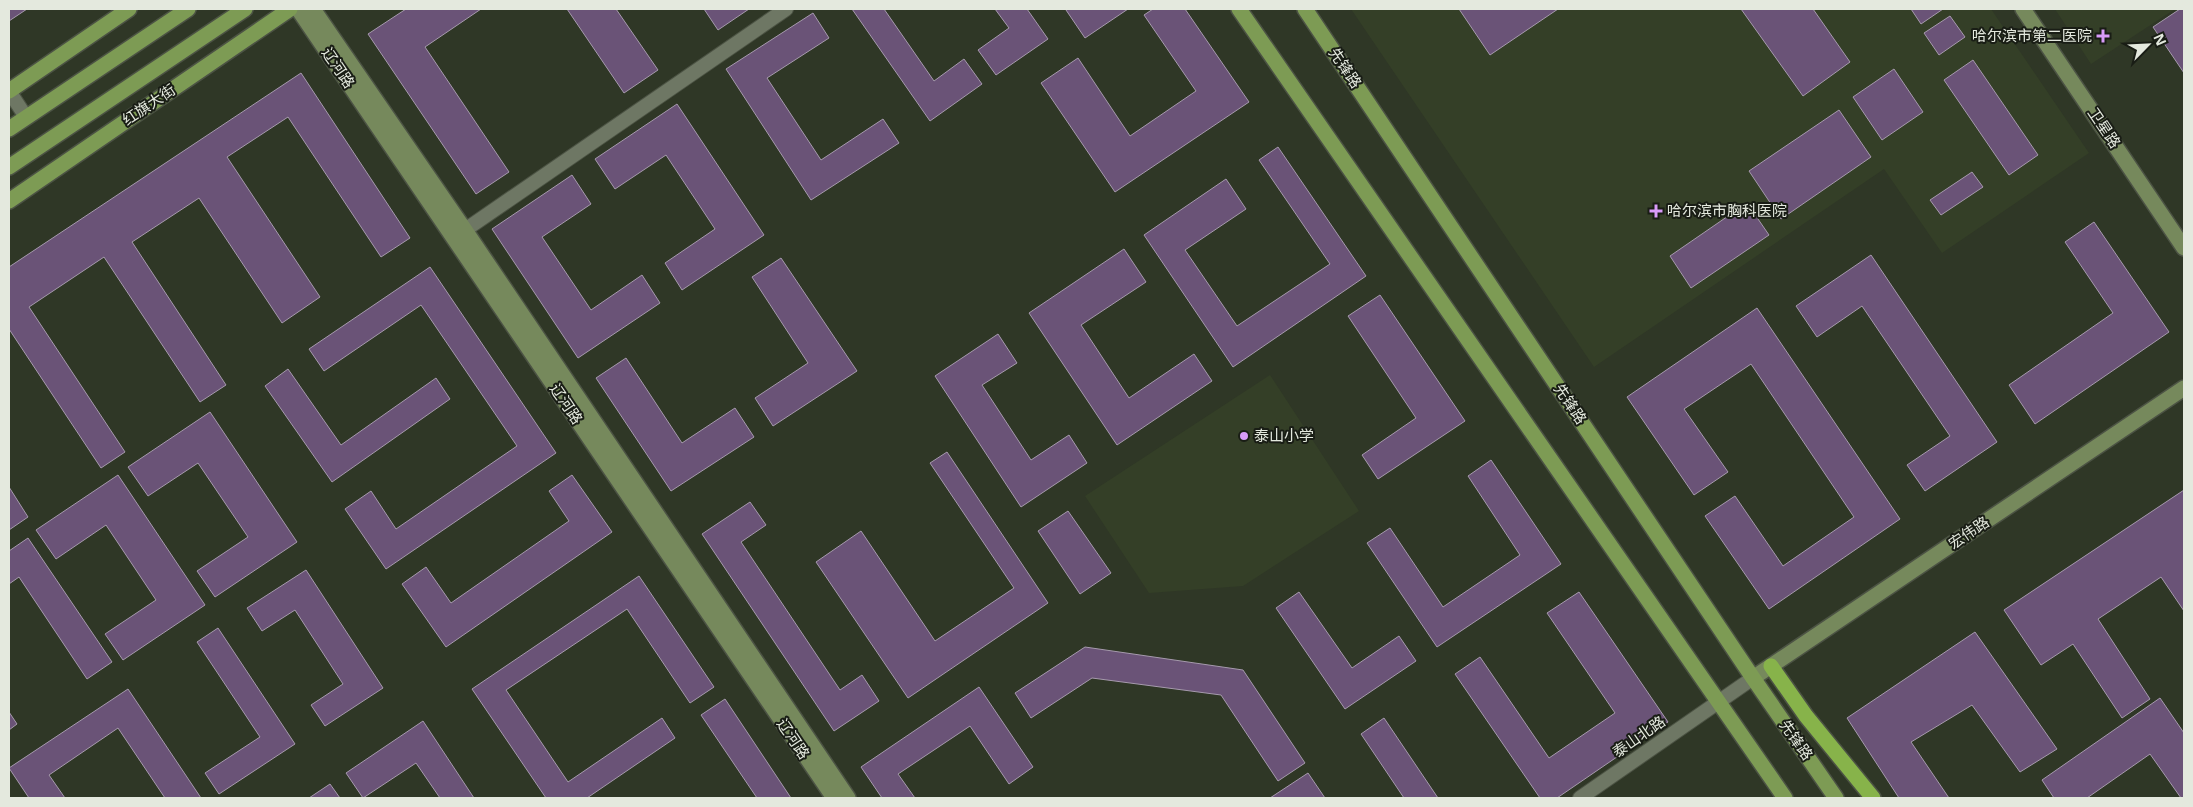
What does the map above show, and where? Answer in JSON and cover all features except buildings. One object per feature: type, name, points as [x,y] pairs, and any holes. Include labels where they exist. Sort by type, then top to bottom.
[{"type":"highway","points":[[1770,666],[1806,716],[1873,798]]},
{"type":"main road","points":[[9,91],[129,9]]},
{"type":"main road","points":[[9,129],[188,9]]},
{"type":"main road","name":"红旗大街","points":[[9,167],[245,9]]},
{"type":"main road","name":"红旗大街","points":[[9,201],[290,9]]},
{"type":"main road","name":"辽河路","points":[[298,9],[834,798]]},
{"type":"main road","name":"辽河路","points":[[313,9],[465,230],[848,798]]},
{"type":"main road","points":[[1239,9],[1784,798]]},
{"type":"main road","name":"先锋路","points":[[1306,9],[1753,678],[1836,798]]},
{"type":"main road","name":"卫星路","points":[[2024,9],[2184,248]]},
{"type":"main road","name":"宏伟路","points":[[1753,678],[2184,388]]},
{"type":"street","points":[[465,230],[786,9]]},
{"type":"street","points":[[9,91],[26,117]]},
{"type":"street","name":"泰山北路","points":[[1580,798],[1753,678]]},
{"type":"shaded area","name":"哈尔滨市胸科医院","points":[[1351,9],[1991,9],[2089,153],[1942,253],[1884,169],[1594,367]]},
{"type":"shaded area","name":"哈尔滨市第二医院","points":[[2055,9],[2175,9],[2091,64]]},
{"type":"shaded area","name":"泰山小学","points":[[1270,375],[1359,511],[1243,586],[1149,593],[1085,496]]},
{"type":"place","name":"哈尔滨市第二医院","points":[[2103,36]]},
{"type":"place","name":"哈尔滨市胸科医院","points":[[1656,211]]},
{"type":"place","name":"泰山小学","points":[[1244,436]]}]
